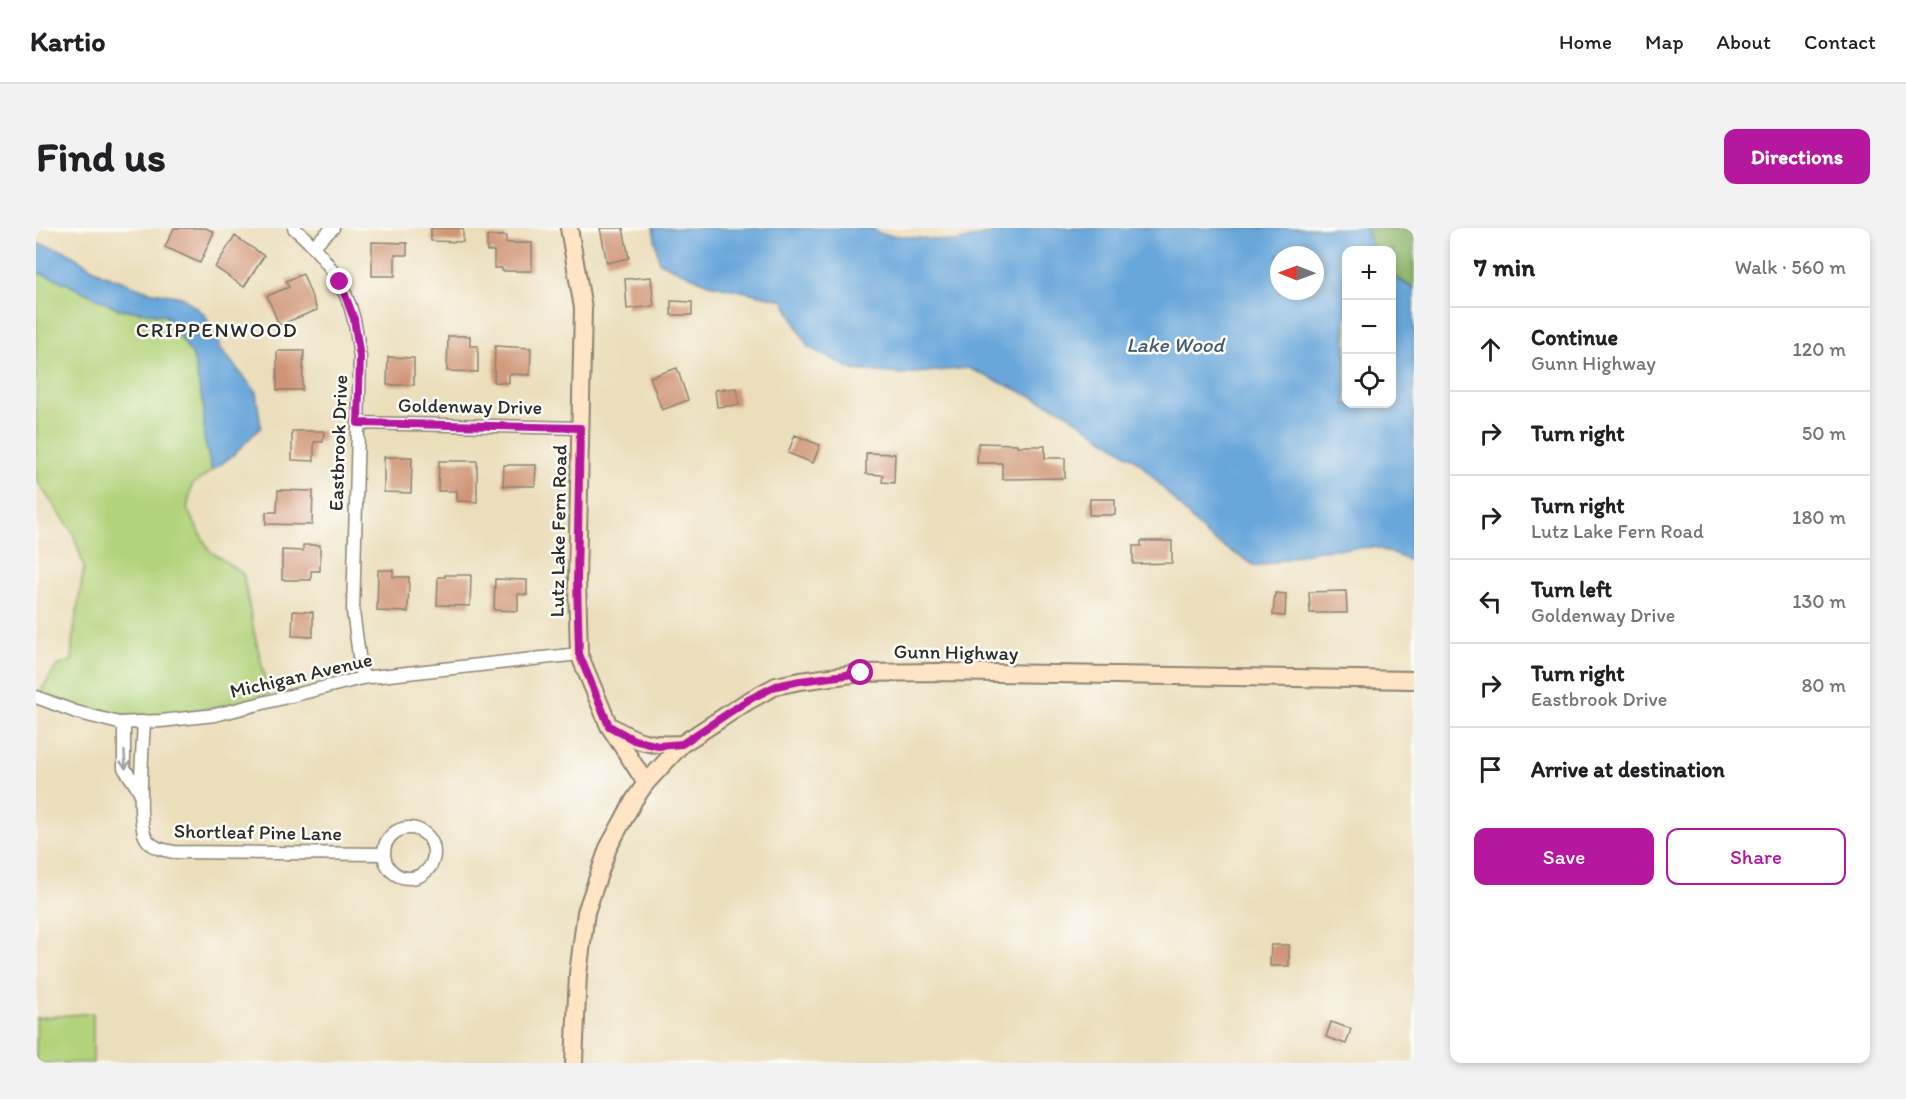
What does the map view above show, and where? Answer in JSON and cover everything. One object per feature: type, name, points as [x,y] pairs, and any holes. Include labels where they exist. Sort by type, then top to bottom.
[{"type":"main road","name":"Lutz Lake Fern Road","points":[[569,228],[583,308],[577,581],[579,654],[609,726],[646,783]]},
{"type":"main road","name":"Gunn Highway","points":[[574,1063],[578,974],[586,912],[608,848],[646,783],[682,744],[748,700],[776,686],[861,673],[938,672],[1414,680]]},
{"type":"main road","points":[[609,726],[634,740],[658,746],[682,744]]},
{"type":"street","name":"Eastbrook Drive","points":[[294,228],[314,245],[340,282],[354,319],[360,357],[353,611],[362,678]]},
{"type":"street","points":[[314,245],[333,228]]},
{"type":"street","name":"Goldenway Drive","points":[[358,423],[580,428]]},
{"type":"street","name":"Michigan Avenue","points":[[36,697],[76,712],[119,723],[144,722],[215,715],[362,678],[579,654]]},
{"type":"street","name":"Shortleaf Pine Lane","points":[[144,722],[142,829],[149,842],[163,850],[383,854]]},
{"type":"street","points":[[124,723],[124,768],[141,793]]},
{"type":"street","points":[[410,828],[425,833],[434,848],[432,864],[427,872],[412,879],[403,879],[389,870],[383,854],[388,838],[394,832],[410,828]]},
{"type":"green space","points":[[1365,228],[1414,228],[1414,289],[1396,278],[1396,246],[1372,246]]},
{"type":"green space","points":[[36,272],[57,279],[119,309],[165,315],[193,356],[204,409],[204,438],[212,471],[192,485],[187,509],[209,550],[243,574],[269,695],[205,710],[141,715],[90,710],[40,692],[57,666],[72,661],[72,643],[84,567],[73,532],[36,480]]},
{"type":"green space","points":[[93,1013],[93,1063],[36,1063],[36,1018]]},
{"type":"water","name":"Lake Wood","points":[[653,228],[871,228],[881,234],[956,242],[1010,228],[1365,228],[1372,246],[1342,246],[1342,408],[1396,408],[1396,278],[1414,289],[1414,562],[1375,547],[1318,550],[1257,567],[1208,537],[1141,464],[1060,409],[968,368],[904,374],[854,370],[808,347],[783,300],[709,284],[659,262]]},
{"type":"water","points":[[36,243],[63,250],[102,274],[148,291],[182,297],[205,315],[222,350],[256,392],[261,427],[232,456],[212,471],[204,438],[204,409],[193,356],[165,315],[119,309],[57,279],[36,272]]},
{"type":"building","points":[[174,228],[206,228],[214,232],[200,263],[165,247]]},
{"type":"building","points":[[431,228],[463,228],[463,242],[431,241]]},
{"type":"building","points":[[600,228],[623,228],[629,258],[607,263]]},
{"type":"building","points":[[235,236],[264,256],[244,287],[215,267]]},
{"type":"building","points":[[487,236],[506,236],[506,243],[532,243],[532,271],[502,271],[502,268],[494,268],[494,251],[487,251]]},
{"type":"building","points":[[372,242],[407,243],[407,255],[395,255],[395,276],[372,276]]},
{"type":"building","points":[[303,274],[317,310],[279,325],[267,296],[289,287],[286,281]]},
{"type":"building","points":[[651,277],[654,306],[627,309],[625,279]]},
{"type":"building","points":[[671,301],[692,302],[692,315],[671,315]]},
{"type":"building","points":[[448,336],[470,336],[470,346],[478,346],[478,372],[447,371]]},
{"type":"building","points":[[495,346],[531,348],[530,375],[509,374],[509,383],[494,382]]},
{"type":"building","points":[[277,351],[304,351],[302,390],[277,390]]},
{"type":"building","points":[[388,357],[414,358],[414,385],[387,385]]},
{"type":"building","points":[[677,368],[688,400],[662,410],[650,377]]},
{"type":"building","points":[[737,388],[739,405],[717,407],[715,390]]},
{"type":"building","points":[[292,431],[324,431],[323,442],[314,442],[314,461],[292,460]]},
{"type":"building","points":[[795,435],[820,445],[813,463],[788,453]]},
{"type":"building","points":[[978,443],[1045,446],[1045,458],[1065,458],[1065,478],[1002,479],[1002,463],[977,463]]},
{"type":"building","points":[[866,453],[895,454],[894,483],[882,482],[883,475],[866,474]]},
{"type":"building","points":[[384,457],[412,457],[411,493],[384,492]]},
{"type":"building","points":[[439,461],[477,461],[477,502],[457,501],[457,491],[438,491]]},
{"type":"building","points":[[504,465],[536,465],[535,486],[503,486]]},
{"type":"building","points":[[278,490],[313,491],[312,525],[266,524],[266,512],[277,512]]},
{"type":"building","points":[[1090,499],[1115,499],[1115,515],[1089,515]]},
{"type":"building","points":[[1141,541],[1172,541],[1172,563],[1133,564],[1133,546],[1141,546]]},
{"type":"building","points":[[303,545],[320,545],[320,571],[311,571],[311,580],[282,580],[282,550],[303,551]]},
{"type":"building","points":[[378,570],[393,570],[393,577],[409,577],[408,612],[377,611]]},
{"type":"building","points":[[445,575],[471,575],[470,606],[437,605],[438,577],[445,577]]},
{"type":"building","points":[[495,579],[527,580],[527,595],[518,594],[518,611],[494,610]]},
{"type":"building","points":[[1346,591],[1347,613],[1310,613],[1309,592]]},
{"type":"building","points":[[1275,593],[1286,594],[1285,616],[1273,615]]},
{"type":"building","points":[[293,611],[313,612],[313,637],[292,636]]},
{"type":"building","points":[[1271,945],[1289,945],[1289,966],[1270,966]]},
{"type":"building","points":[[1331,1022],[1351,1029],[1346,1044],[1326,1037]]},
{"type":"district","name":"CRIPPENWOOD","points":[[217,330]]},
{"type":"route","points":[[340,282],[354,319],[360,357],[358,423],[580,428],[577,581],[579,654],[609,726],[634,740],[658,746],[682,744],[748,700],[776,686],[861,673]]}]
